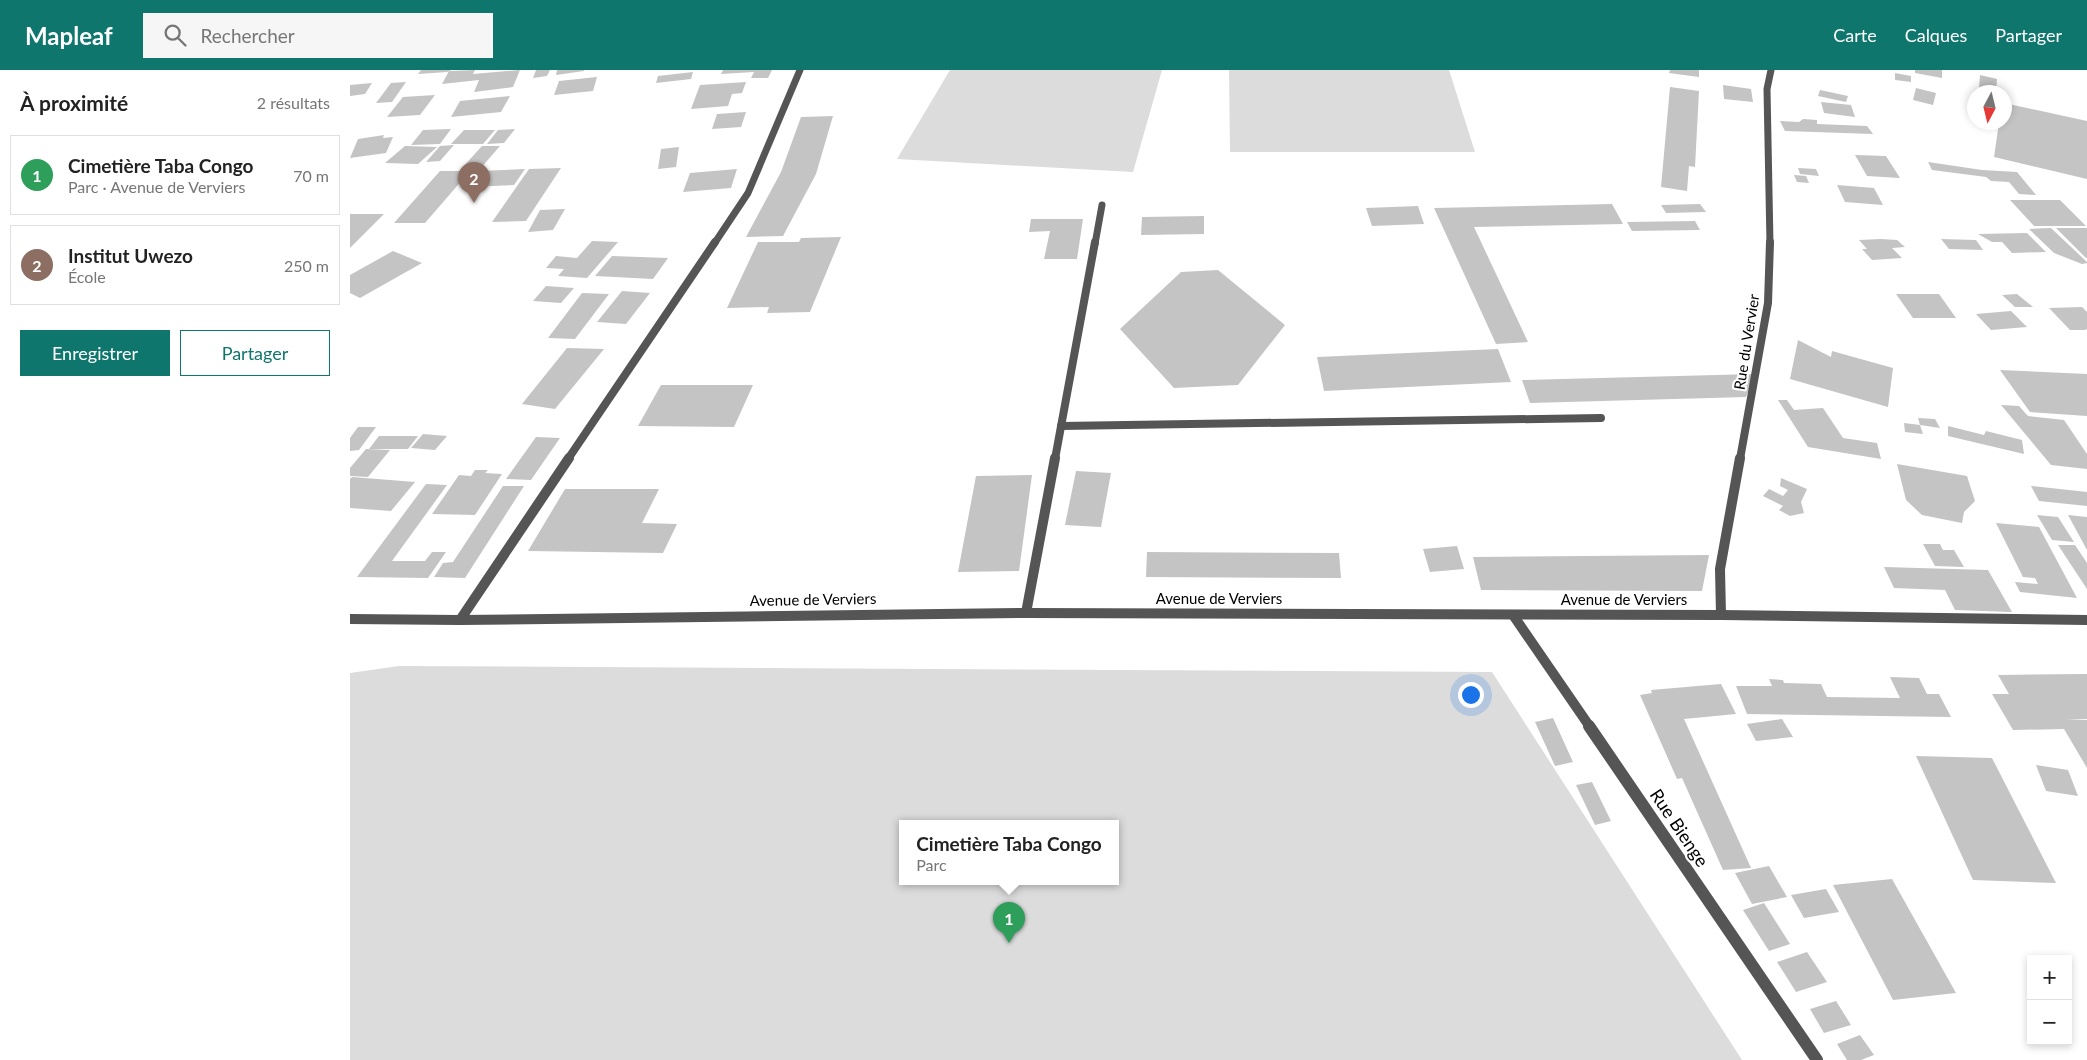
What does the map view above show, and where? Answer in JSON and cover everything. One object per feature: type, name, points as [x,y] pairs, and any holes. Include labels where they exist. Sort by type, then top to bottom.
[{"type":"street","points":[[460,620],[748,192],[800,70]]},
{"type":"street","name":"Rue du Vervier","points":[[1721,615],[1720,570],[1768,303],[1770,242],[1767,89],[1771,70]]},
{"type":"street","points":[[1026,613],[1102,205]]},
{"type":"street","points":[[1061,426],[1601,418]]},
{"type":"street","name":"Avenue de Verviers","points":[[350,619],[460,620],[1026,613],[1721,615],[2087,620]]},
{"type":"street","name":"Rue Bienge","points":[[1513,615],[1817,1060]]},
{"type":"shaded area","points":[[950,70],[1162,70],[1133,172],[897,159]]},
{"type":"shaded area","points":[[1229,70],[1449,70],[1475,152],[1230,152]]},
{"type":"shaded area","points":[[399,666],[1492,672],[1742,1060],[350,1060],[350,673]]},
{"type":"building","points":[[421,70],[451,70],[447,72],[418,74]]},
{"type":"building","points":[[475,70],[473,74],[520,70],[513,87],[474,92],[479,80],[442,84],[449,71]]},
{"type":"building","points":[[536,70],[550,70],[547,76],[533,78]]},
{"type":"building","points":[[557,70],[584,70],[584,71],[556,75]]},
{"type":"building","points":[[723,70],[772,70],[768,78],[751,78],[754,72],[721,74]]},
{"type":"building","points":[[1670,70],[1699,70],[1699,77],[1669,73]]},
{"type":"building","points":[[1915,70],[1942,70],[1942,78],[1915,73]]},
{"type":"building","points":[[693,72],[691,79],[656,83],[658,76]]},
{"type":"building","points":[[1895,73],[1911,76],[1911,82],[1895,80]]},
{"type":"building","points":[[1980,75],[1997,79],[1997,85],[1979,85]]},
{"type":"building","points":[[597,77],[593,91],[554,95],[559,81]]},
{"type":"building","points":[[406,82],[392,102],[376,103],[391,83]]},
{"type":"building","points":[[746,82],[742,93],[732,94],[728,106],[691,109],[700,85]]},
{"type":"building","points":[[372,83],[365,94],[350,96],[350,85]]},
{"type":"building","points":[[1723,85],[1751,89],[1753,102],[1724,99]]},
{"type":"building","points":[[1670,87],[1699,91],[1695,167],[1689,166],[1687,191],[1661,187]]},
{"type":"building","points":[[1916,88],[1936,93],[1933,105],[1913,100]]},
{"type":"building","points":[[1820,90],[1848,96],[1846,102],[1818,96]]},
{"type":"building","points":[[435,95],[420,115],[387,117],[403,97]]},
{"type":"building","points":[[510,96],[501,112],[451,117],[460,101]]},
{"type":"building","points":[[1821,102],[1851,105],[1855,117],[1824,113]]},
{"type":"building","points":[[2012,105],[2087,121],[2087,179],[1994,157],[1998,130],[2012,130]]},
{"type":"building","points":[[746,112],[741,127],[712,129],[717,114]]},
{"type":"building","points":[[833,116],[816,174],[783,236],[746,237],[781,172],[801,117]]},
{"type":"building","points":[[1803,119],[1817,120],[1817,124],[1867,126],[1873,134],[1785,131],[1780,121],[1799,122]]},
{"type":"building","points":[[451,129],[440,144],[411,145],[423,130]]},
{"type":"building","points":[[515,129],[504,143],[487,144],[498,130]]},
{"type":"building","points":[[464,130],[495,130],[483,144],[451,144]]},
{"type":"building","points":[[384,135],[383,138],[393,137],[386,153],[350,158],[358,139]]},
{"type":"building","points":[[454,145],[440,161],[426,162],[440,146]]},
{"type":"building","points":[[405,146],[437,147],[418,164],[385,163]]},
{"type":"building","points":[[482,146],[500,146],[480,169],[461,169]]},
{"type":"building","points":[[679,147],[676,167],[658,169],[661,149]]},
{"type":"building","points":[[1855,155],[1886,156],[1900,178],[1867,176]]},
{"type":"building","points":[[1928,162],[1982,170],[2017,172],[2036,195],[2019,194],[2009,182],[1991,181],[1986,177],[1932,170]]},
{"type":"building","points":[[561,168],[526,221],[492,222],[529,169]]},
{"type":"building","points":[[1798,168],[1816,169],[1819,176],[1800,174]]},
{"type":"building","points":[[525,169],[514,185],[468,187],[479,171]]},
{"type":"building","points":[[737,169],[731,188],[683,192],[690,173]]},
{"type":"building","points":[[440,171],[470,171],[425,223],[394,223]]},
{"type":"building","points":[[1794,175],[1806,176],[1809,183],[1797,182]]},
{"type":"building","points":[[1837,185],[1874,188],[1883,205],[1845,202]]},
{"type":"building","points":[[2010,200],[2060,200],[2086,226],[2034,226]]},
{"type":"building","points":[[1612,204],[1623,224],[1474,227],[1528,342],[1496,344],[1434,208]]},
{"type":"building","points":[[1700,204],[1706,212],[1666,213],[1661,205]]},
{"type":"building","points":[[1418,206],[1424,224],[1372,226],[1366,208]]},
{"type":"building","points":[[565,209],[553,230],[528,232],[540,210]]},
{"type":"building","points":[[350,214],[384,214],[350,248]]},
{"type":"building","points":[[1204,216],[1204,234],[1141,235],[1142,217]]},
{"type":"building","points":[[1031,219],[1083,219],[1077,259],[1044,259],[1050,231],[1029,232]]},
{"type":"building","points":[[1695,221],[1700,230],[1632,231],[1627,222]]},
{"type":"building","points":[[2051,228],[2087,263],[2082,264],[2054,253],[2029,229]]},
{"type":"building","points":[[2056,228],[2087,228],[2087,258],[2086,258]]},
{"type":"building","points":[[2027,233],[2046,252],[2012,253],[2002,242],[1992,242],[1978,234]]},
{"type":"building","points":[[841,237],[810,312],[767,313],[769,307],[727,308],[758,242],[799,242],[801,238]]},
{"type":"building","points":[[1941,239],[1976,240],[1983,250],[1949,249]]},
{"type":"building","points":[[1859,240],[1897,240],[1905,247],[1892,248],[1902,258],[1872,260],[1862,249],[1867,249]]},
{"type":"building","points":[[592,241],[618,242],[587,278],[558,276],[564,269],[546,268],[556,256],[577,258]]},
{"type":"building","points":[[393,251],[422,263],[360,298],[350,293],[350,275]]},
{"type":"building","points":[[612,256],[668,258],[653,279],[595,276]]},
{"type":"building","points":[[1218,270],[1285,325],[1238,385],[1174,388],[1120,329],[1181,272]]},
{"type":"building","points":[[546,286],[574,288],[561,303],[533,301]]},
{"type":"building","points":[[622,291],[650,293],[626,324],[597,322]]},
{"type":"building","points":[[582,293],[609,294],[575,339],[548,338]]},
{"type":"building","points":[[1896,294],[1939,294],[1956,318],[1913,318]]},
{"type":"building","points":[[2017,294],[2033,307],[2015,307],[2002,295]]},
{"type":"building","points":[[2082,307],[2087,312],[2087,329],[2085,330],[2070,330],[2049,308]]},
{"type":"building","points":[[2011,311],[2027,327],[1991,330],[1976,314]]},
{"type":"building","points":[[1798,340],[1831,357],[1832,351],[1893,368],[1888,407],[1790,379]]},
{"type":"building","points":[[567,348],[604,349],[555,409],[522,404]]},
{"type":"building","points":[[1498,349],[1511,382],[1324,391],[1317,357]]},
{"type":"building","points":[[2000,370],[2087,374],[2087,416],[2030,412]]},
{"type":"building","points":[[1755,374],[1746,397],[1530,403],[1522,380]]},
{"type":"building","points":[[661,385],[753,385],[734,427],[638,426]]},
{"type":"building","points":[[1778,400],[1787,400],[1794,410],[1823,408],[1843,438],[1877,443],[1881,459],[1808,447]]},
{"type":"building","points":[[2001,405],[2019,406],[2028,416],[2064,420],[2087,454],[2087,469],[2051,465]]},
{"type":"building","points":[[1918,418],[1935,419],[1940,428],[1920,425]]},
{"type":"building","points":[[1904,423],[1920,425],[1923,434],[1905,432]]},
{"type":"building","points":[[1948,426],[1984,435],[1986,431],[2022,440],[2024,454],[1948,436]]},
{"type":"building","points":[[358,427],[376,427],[359,450],[350,451],[350,438]]},
{"type":"building","points":[[423,434],[447,436],[435,450],[411,448]]},
{"type":"building","points":[[379,436],[418,436],[408,449],[369,449]]},
{"type":"building","points":[[536,437],[560,438],[531,480],[506,479]]},
{"type":"building","points":[[366,449],[390,450],[368,477],[350,476],[350,468]]},
{"type":"building","points":[[1897,464],[1967,476],[1975,501],[1964,512],[1962,523],[1922,515],[1906,500]]},
{"type":"building","points":[[475,470],[488,470],[485,473],[502,474],[475,515],[432,514],[459,475],[471,476]]},
{"type":"building","points":[[1076,471],[1111,473],[1101,527],[1065,525]]},
{"type":"building","points":[[1032,475],[1019,571],[958,572],[976,476]]},
{"type":"building","points":[[352,477],[415,482],[391,511],[350,508],[350,479]]},
{"type":"building","points":[[1781,478],[1807,489],[1801,502],[1804,513],[1790,516],[1779,510],[1783,506],[1763,496],[1769,489],[1783,496],[1788,490],[1780,486]]},
{"type":"building","points":[[426,484],[447,485],[392,561],[425,561],[432,552],[446,552],[428,578],[357,577]]},
{"type":"building","points":[[503,486],[524,486],[465,578],[434,577],[443,563],[453,562]]},
{"type":"building","points":[[2031,486],[2087,492],[2087,506],[2039,501]]},
{"type":"building","points":[[565,489],[659,489],[642,523],[677,524],[663,553],[528,551]]},
{"type":"building","points":[[2037,515],[2058,517],[2074,542],[2052,540]]},
{"type":"building","points":[[2068,515],[2087,517],[2087,550]]},
{"type":"building","points":[[1996,523],[2039,527],[2077,598],[2020,592],[2015,582],[2038,584],[2035,578],[2023,577]]},
{"type":"building","points":[[1923,544],[1940,544],[1943,550],[1954,550],[1964,567],[1935,566]]},
{"type":"building","points":[[2058,545],[2075,545],[2087,563],[2087,589]]},
{"type":"building","points":[[1457,546],[1464,569],[1430,572],[1423,549]]},
{"type":"building","points":[[1147,552],[1339,553],[1341,578],[1146,577]]},
{"type":"building","points":[[1709,555],[1702,591],[1481,590],[1473,557]]},
{"type":"building","points":[[1884,567],[1988,570],[2012,612],[1955,610],[1945,590],[1894,588]]},
{"type":"building","points":[[2087,674],[2087,719],[2066,719],[2087,720],[2087,768],[2064,729],[2013,730],[1992,694],[2009,694],[1998,675]]},
{"type":"building","points":[[1890,677],[1919,678],[1927,694],[1939,694],[1951,717],[1747,714],[1736,686],[1772,686],[1769,679],[1783,680],[1784,683],[1821,684],[1827,697],[1900,698]]},
{"type":"building","points":[[1721,684],[1736,714],[1684,719],[1751,868],[1723,870],[1682,778],[1677,779],[1640,695],[1652,693],[1651,690]]},
{"type":"building","points":[[1553,718],[1573,762],[1555,766],[1535,722]]},
{"type":"building","points":[[1782,719],[1793,737],[1756,741],[1747,724]]},
{"type":"building","points":[[1916,756],[1992,758],[2056,883],[1973,880]]},
{"type":"building","points":[[2036,765],[2068,770],[2078,796],[2046,791]]},
{"type":"building","points":[[1592,782],[1611,821],[1595,825],[1576,785]]},
{"type":"building","points":[[1769,866],[1787,897],[1752,904],[1735,873]]},
{"type":"building","points":[[1892,879],[1956,993],[1893,1000],[1833,885]]},
{"type":"building","points":[[1826,889],[1839,912],[1804,918],[1791,895]]},
{"type":"building","points":[[1764,903],[1790,944],[1769,951],[1743,910]]},
{"type":"building","points":[[1807,952],[1827,982],[1796,992],[1777,962]]},
{"type":"building","points":[[1836,1001],[1851,1025],[1824,1033],[1810,1009]]},
{"type":"building","points":[[1860,1035],[1874,1055],[1861,1060],[1847,1060],[1837,1044]]},
{"type":"place","name":"Institut Uwezo","points":[[474,203]]},
{"type":"place","name":"Cimetière Taba Congo","points":[[1009,943]]}]
